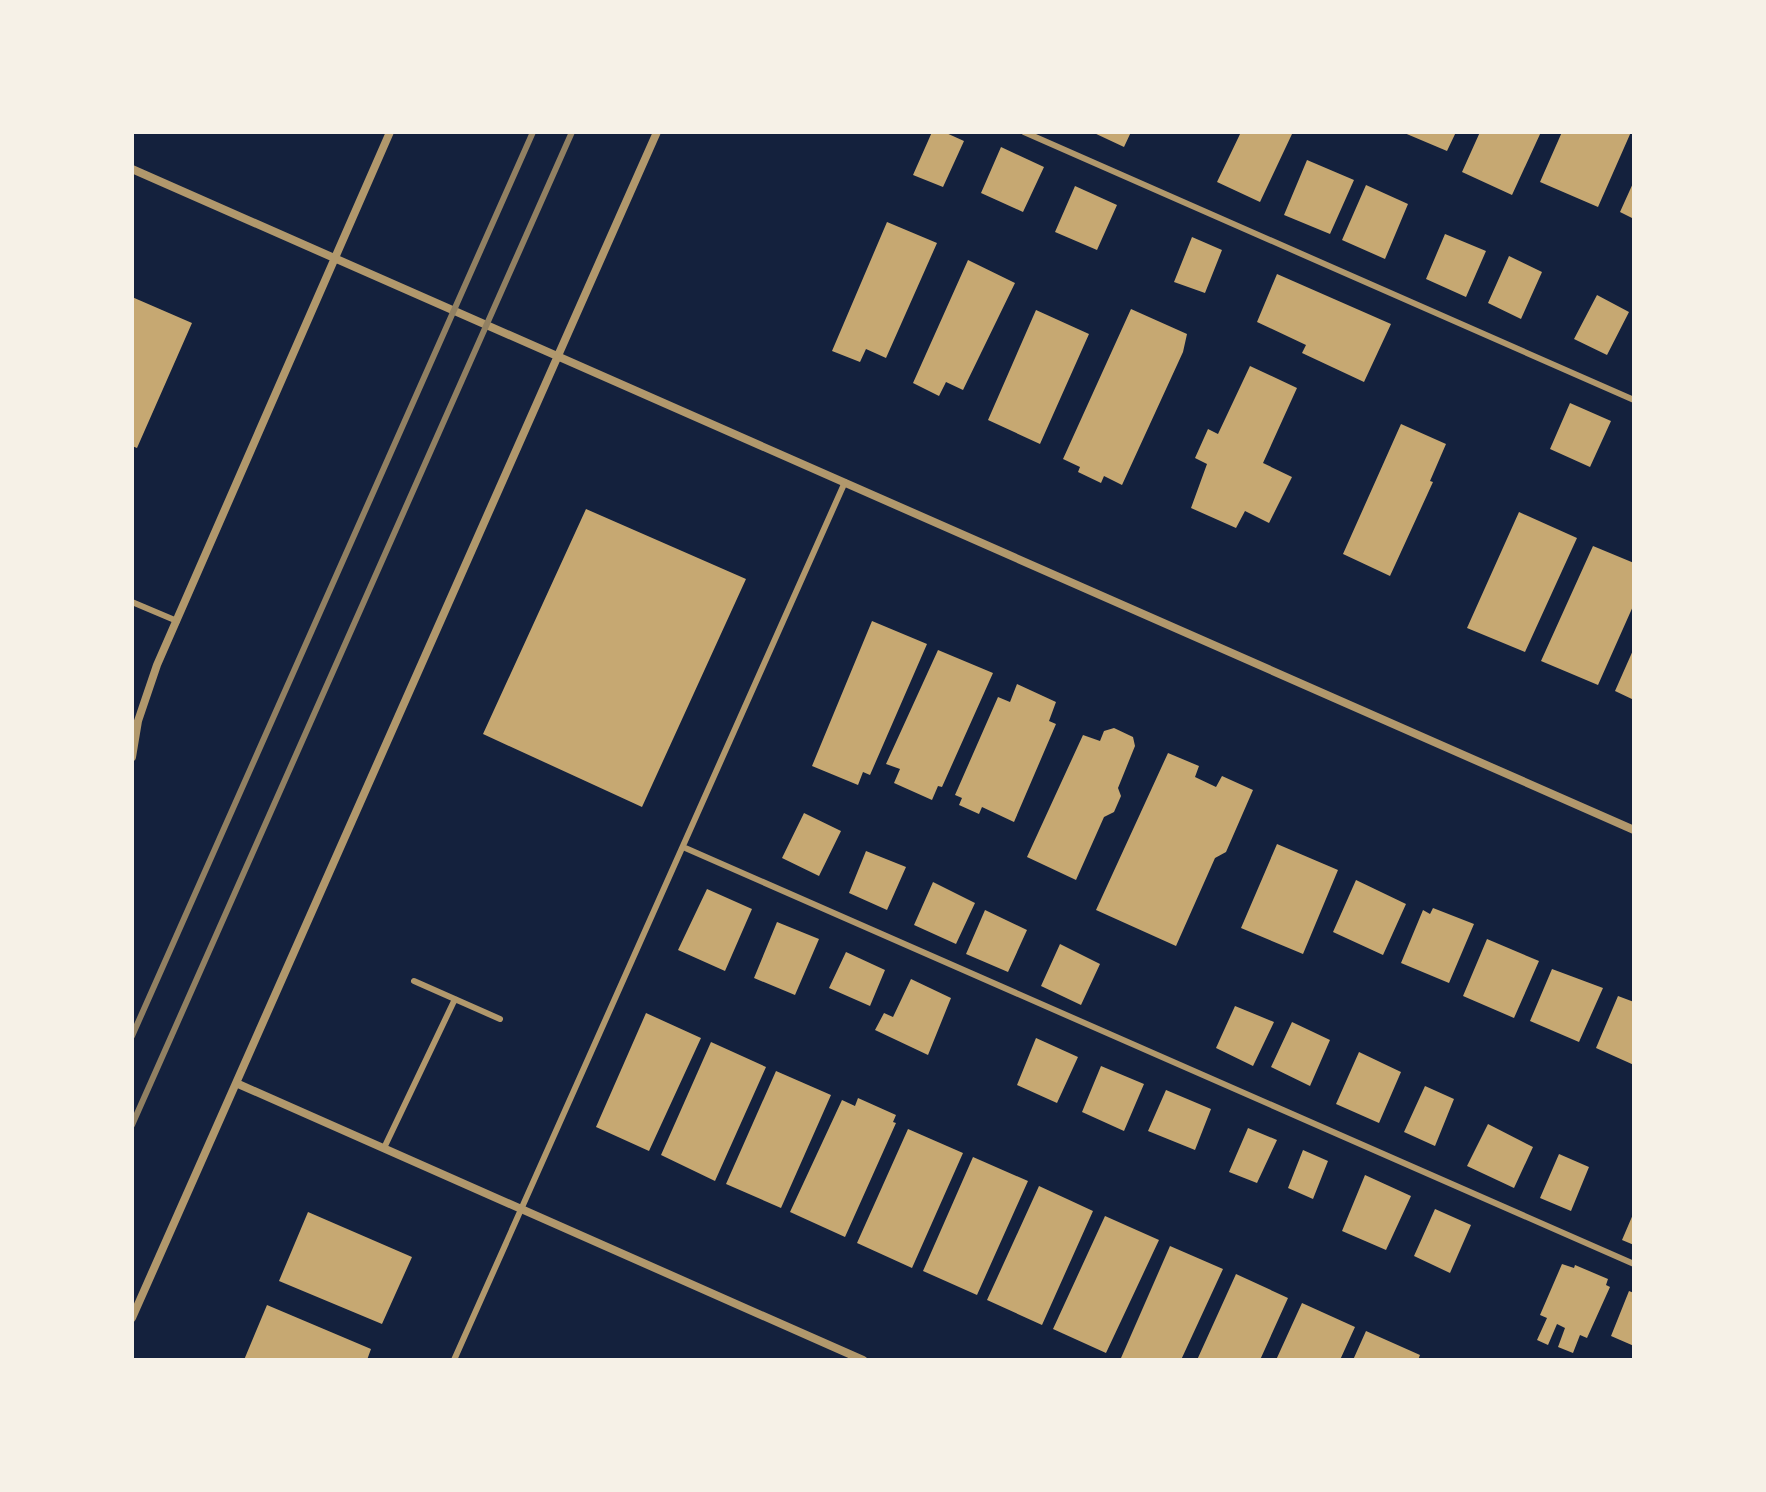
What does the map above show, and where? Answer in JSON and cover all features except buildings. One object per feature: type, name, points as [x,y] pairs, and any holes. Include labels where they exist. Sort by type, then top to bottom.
[{"type":"street","points":[[132,757],[138,721],[177,621],[390,132]]},
{"type":"street","points":[[132,1318],[657,132]]},
{"type":"street","points":[[132,169],[1634,830]]},
{"type":"street","points":[[236,1083],[863,1360]]},
{"type":"lane","points":[[1024,132],[1634,400]]},
{"type":"lane","points":[[454,1360],[845,482]]},
{"type":"lane","points":[[132,602],[177,621]]},
{"type":"lane","points":[[683,847],[1634,1264]]},
{"type":"lane","points":[[414,981],[500,1019]]},
{"type":"lane","points":[[384,1148],[455,999]]},
{"type":"railway","points":[[132,1036],[533,132]]},
{"type":"railway","points":[[132,1125],[572,132]]}]
